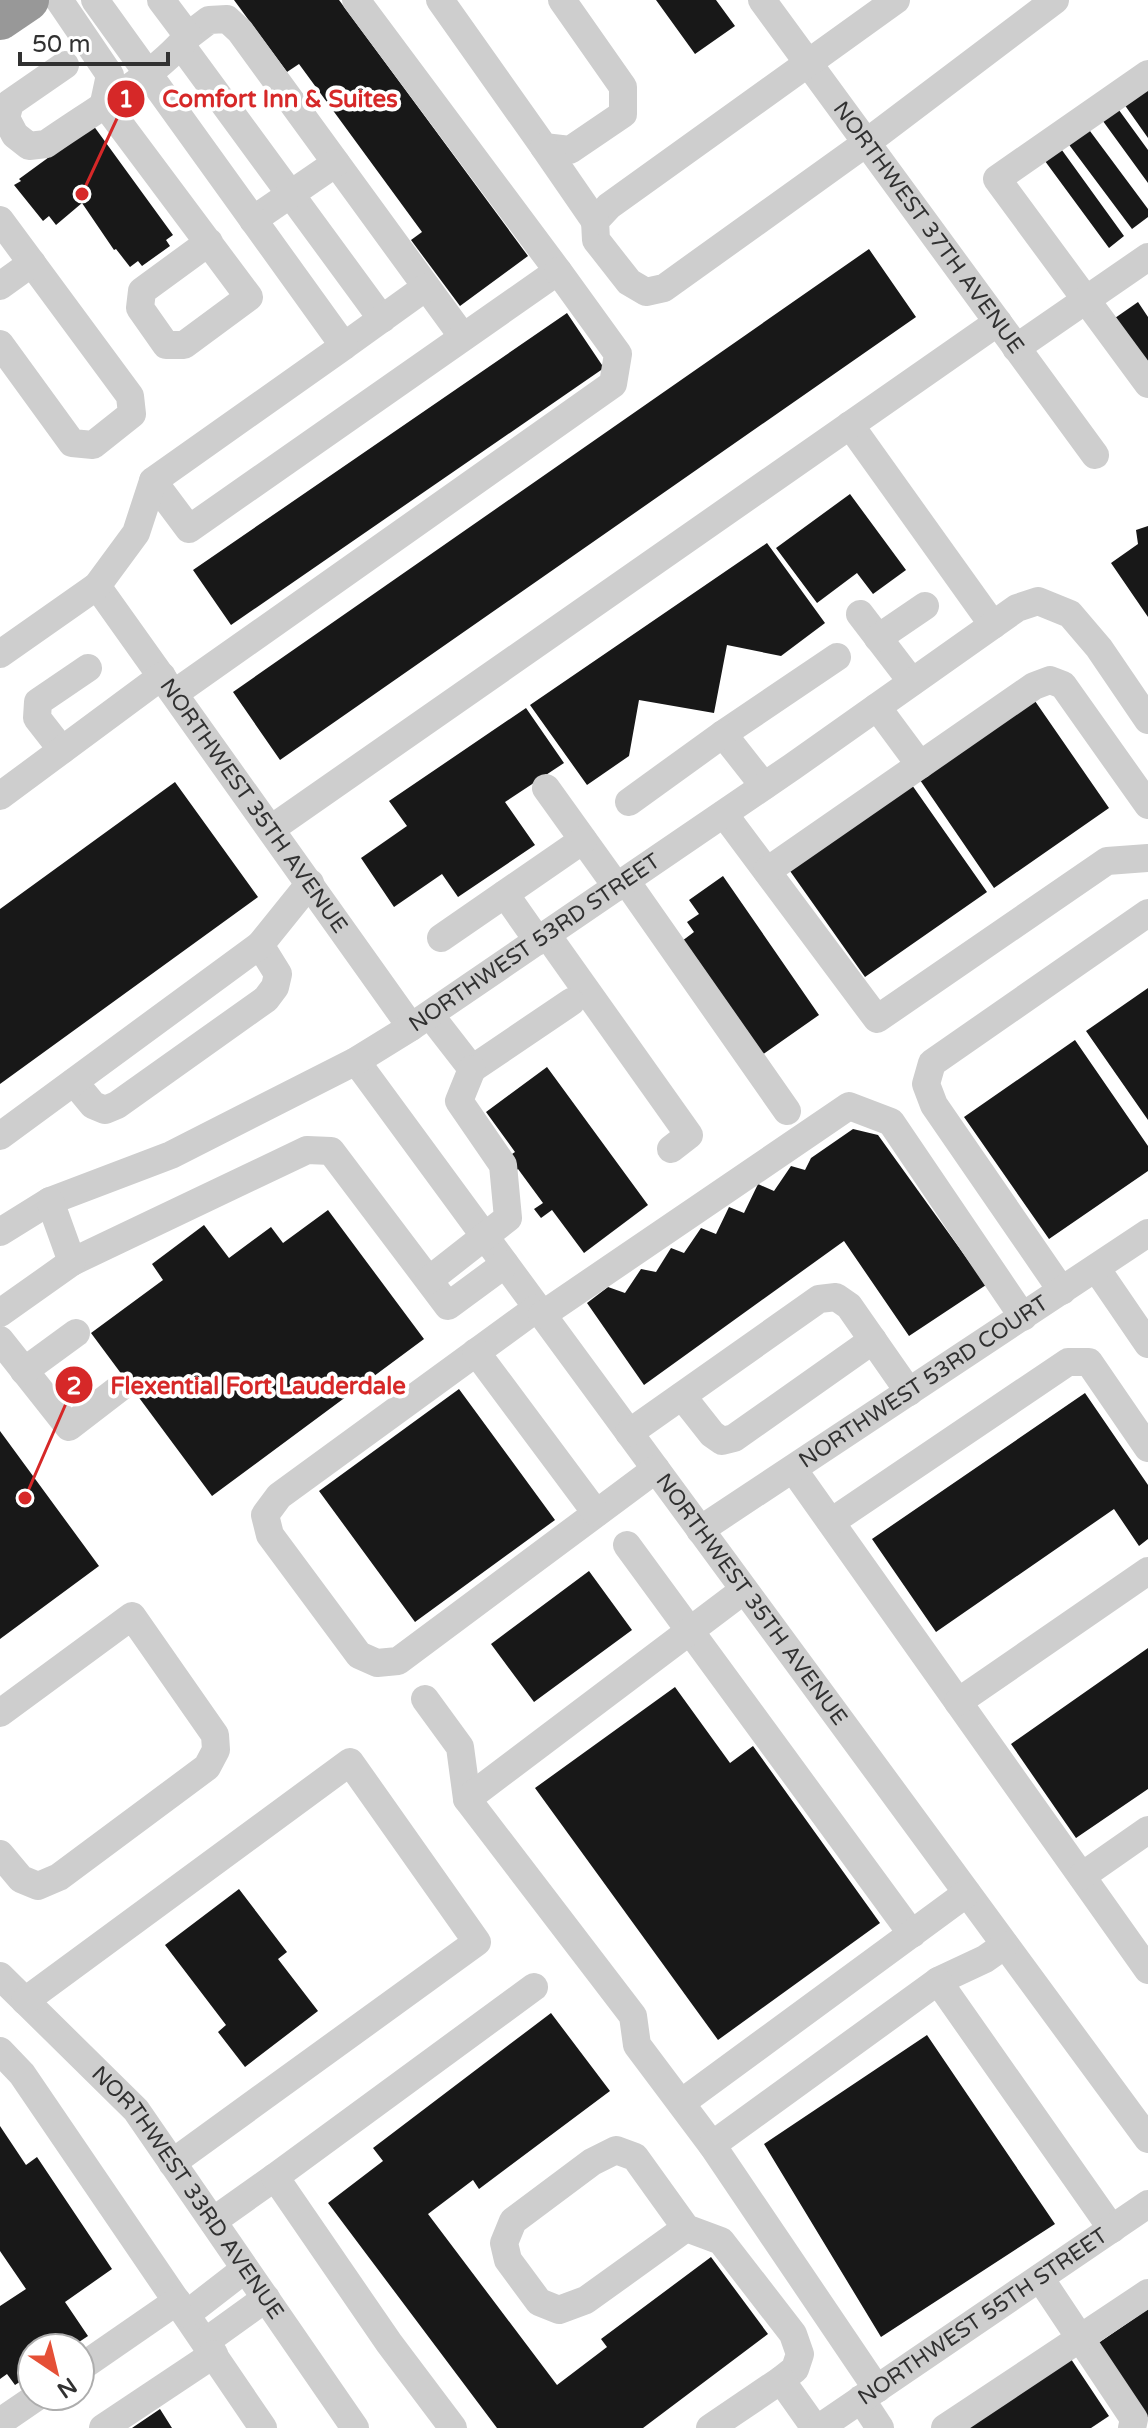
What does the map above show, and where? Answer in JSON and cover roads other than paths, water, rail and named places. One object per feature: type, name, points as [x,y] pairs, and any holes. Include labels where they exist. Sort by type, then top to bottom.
[{"type":"highway","points":[[0,19],[28,0]]},
{"type":"street","points":[[59,0],[110,75],[104,103],[209,242]]},
{"type":"street","points":[[95,0],[344,346]]},
{"type":"street","points":[[161,0],[184,40],[291,195],[382,319]]},
{"type":"street","points":[[0,796],[62,750],[169,684],[613,384],[618,354],[356,0]]},
{"type":"street","points":[[440,0],[595,221],[596,240],[629,282],[646,292],[664,288],[866,143],[1055,0]]},
{"type":"street","points":[[544,147],[570,150],[623,114],[623,87],[562,0]]},
{"type":"street","name":"NORTHWEST 37TH AVENUE","points":[[762,0],[1095,455]]},
{"type":"street","points":[[595,221],[609,206],[896,0]]},
{"type":"street","points":[[65,65],[10,103],[6,118],[15,135],[29,146],[46,144],[147,73],[209,20],[227,19],[240,31],[463,337]]},
{"type":"street","points":[[110,75],[147,73]]},
{"type":"street","points":[[1148,74],[997,179],[1148,384]]},
{"type":"street","points":[[253,220],[336,163]]},
{"type":"street","points":[[0,220],[130,396],[132,414],[93,445],[72,443],[0,344]]},
{"type":"street","points":[[1016,348],[1148,257]]},
{"type":"street","points":[[0,286],[32,263]]},
{"type":"street","points":[[153,481],[189,529],[558,271]]},
{"type":"street","points":[[0,654],[97,586],[136,533],[153,481],[426,287]]},
{"type":"street","points":[[271,829],[998,322]]},
{"type":"street","points":[[850,425],[993,625]]},
{"type":"street","name":"NORTHWEST 35TH AVENUE","points":[[97,586],[310,883],[420,1021],[472,1069]]},
{"type":"street","name":"NORTHWEST 53RD STREET","points":[[1,1229],[50,1201],[171,1155],[356,1061],[420,1021],[724,814],[1017,608],[1038,601],[1070,614],[1099,648],[1148,720]]},
{"type":"street","points":[[878,638],[925,606]]},
{"type":"street","points":[[860,614],[912,682]]},
{"type":"street","points":[[629,802],[837,657]]},
{"type":"street","points":[[62,750],[37,718],[38,702],[88,668]]},
{"type":"street","points":[[767,871],[1034,686],[1050,680],[1063,685],[1148,805]]},
{"type":"street","points":[[877,707],[920,765]]},
{"type":"street","points":[[723,734],[764,786]]},
{"type":"street","points":[[546,788],[583,840],[621,884],[787,1111]]},
{"type":"street","points":[[724,814],[877,1019],[1107,861],[1148,858]]},
{"type":"street","points":[[441,938],[583,840]]},
{"type":"street","points":[[0,1136],[260,945],[310,883]]},
{"type":"street","points":[[505,894],[543,938],[689,1135],[671,1149]]},
{"type":"street","points":[[1062,1291],[934,1105],[926,1084],[932,1063],[1148,913]]},
{"type":"street","points":[[74,1082],[93,1105],[105,1110],[117,1105],[266,999],[275,987],[278,974],[260,945]]},
{"type":"street","points":[[429,1280],[508,1218],[503,1165],[459,1101],[472,1069],[571,1002]]},
{"type":"street","name":"NORTHWEST 35TH AVENUE","points":[[356,1061],[1148,2139]]},
{"type":"street","points":[[656,1469],[398,1661],[377,1663],[359,1655],[270,1535],[265,1515],[279,1496],[476,1352],[849,1106],[891,1122],[1023,1317]]},
{"type":"street","points":[[0,1313],[72,1262],[307,1150],[331,1151],[448,1306],[505,1264]]},
{"type":"street","points":[[50,1201],[72,1262]]},
{"type":"street","name":"NORTHWEST 53RD COURT","points":[[700,1530],[1148,1233]]},
{"type":"street","points":[[1096,1268],[1143,1327]]},
{"type":"street","points":[[629,1433],[819,1299],[836,1297],[849,1306],[909,1392]]},
{"type":"street","points":[[24,1371],[76,1333]]},
{"type":"street","points":[[0,1340],[69,1427],[121,1387]]},
{"type":"street","points":[[682,1396],[712,1434],[722,1441],[734,1438],[873,1340]]},
{"type":"street","points":[[476,1352],[596,1513]]},
{"type":"street","points":[[831,1522],[1068,1362],[1089,1362],[1148,1448]]},
{"type":"street","points":[[793,1469],[1148,1970]]},
{"type":"street","points":[[627,1545],[912,1934]]},
{"type":"street","points":[[958,1702],[1148,1571]]},
{"type":"street","points":[[467,1799],[744,1590]]},
{"type":"street","points":[[0,1713],[132,1616],[215,1735],[216,1750],[207,1767],[59,1877],[38,1886],[21,1879],[0,1854]]},
{"type":"street","points":[[425,1699],[460,1747],[467,1799],[633,2016],[637,2045],[712,2145],[843,2414]]},
{"type":"street","points":[[25,2001],[350,1762],[477,1942],[172,2163]]},
{"type":"street","points":[[1082,1876],[1148,1830]]},
{"type":"street","points":[[681,2103],[967,1893]]},
{"type":"street","points":[[712,2145],[938,1981],[985,1959],[1005,1945]]},
{"type":"street","name":"NORTHWEST 33RD AVENUE","points":[[0,1976],[136,2110],[355,2428]]},
{"type":"street","points":[[938,1981],[1112,2229]]},
{"type":"street","points":[[213,2221],[534,1987]]},
{"type":"street","points":[[0,2051],[22,2074],[263,2428]]},
{"type":"street","points":[[686,2228],[586,2300],[559,2310],[539,2302],[508,2260],[504,2243],[513,2221],[592,2162],[616,2150],[635,2157],[686,2228],[721,2241],[793,2334],[800,2354],[795,2369],[710,2428]]},
{"type":"street","points":[[275,2177],[389,2343],[453,2428]]},
{"type":"street","name":"NORTHWEST 55TH STREET","points":[[843,2414],[1148,2204]]},
{"type":"street","points":[[96,2359],[245,2269]]},
{"type":"street","points":[[1040,2278],[1134,2419],[1132,2428]]},
{"type":"street","points":[[945,2428],[1148,2293]]},
{"type":"street","points":[[103,2428],[210,2348],[266,2298]]},
{"type":"street","points":[[781,2380],[843,2414],[880,2428]]},
{"type":"place","name":"Comfort Inn & Suites","points":[[82,194]]},
{"type":"place","name":"Flexential Fort Lauderdale","points":[[25,1498]]}]
